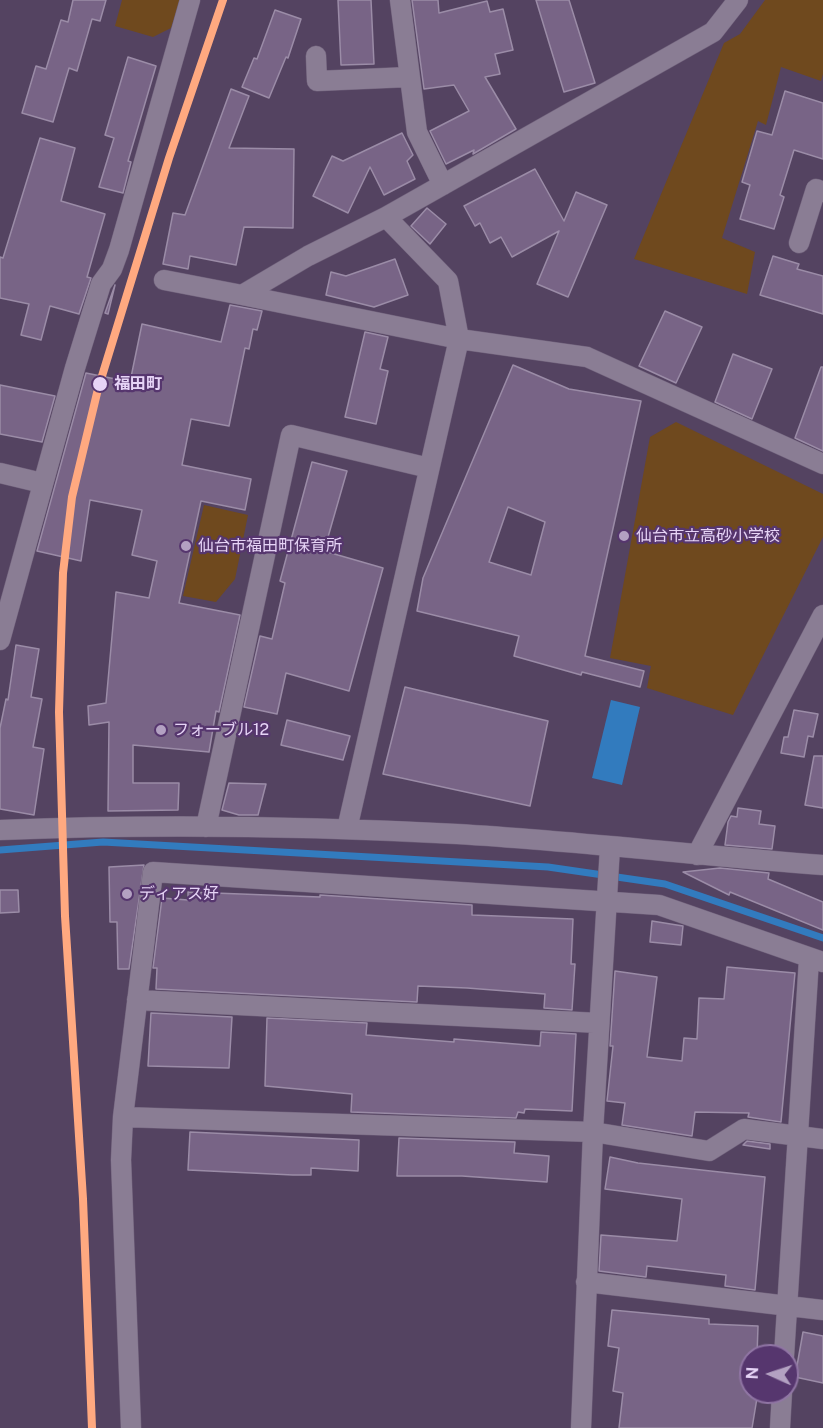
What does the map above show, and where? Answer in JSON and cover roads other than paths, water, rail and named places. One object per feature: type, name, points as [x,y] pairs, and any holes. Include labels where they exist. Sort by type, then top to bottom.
[{"type":"street","points":[[0,640],[42,483],[101,284],[112,269],[119,250],[190,0]]},
{"type":"street","points":[[399,0],[417,132],[443,185]]},
{"type":"street","points":[[242,295],[308,256],[386,218],[713,32],[738,0]]},
{"type":"street","points":[[316,56],[317,81],[409,77]]},
{"type":"street","points":[[799,243],[816,189],[823,192]]},
{"type":"street","points":[[347,829],[459,339],[448,281],[386,218]]},
{"type":"street","points":[[164,280],[459,339],[587,357],[823,464]]},
{"type":"street","points":[[206,827],[291,435],[429,468]]},
{"type":"street","points":[[0,472],[42,483]]},
{"type":"street","points":[[697,855],[823,615]]},
{"type":"street","points":[[0,830],[154,825],[347,829],[459,834],[609,854],[697,855],[823,865]]},
{"type":"street","points":[[581,1428],[592,1132],[609,854]]},
{"type":"street","points":[[131,1428],[121,1160],[123,1117],[153,872],[606,896],[659,905],[816,960],[797,1135],[785,1344]]},
{"type":"street","points":[[137,1000],[599,1023]]},
{"type":"street","points":[[123,1117],[592,1132],[709,1151],[744,1129],[823,1139]]},
{"type":"street","points":[[586,1282],[823,1310]]},
{"type":"street","points":[[780,1428],[781,1404]]},
{"type":"water","points":[[611,700],[640,707],[622,785],[592,778]]},
{"type":"waterway","points":[[0,850],[103,842],[548,867],[665,884],[823,938]]},
{"type":"place","name":"福田町","points":[[100,384]]},
{"type":"place","name":"仙台市立高砂小学校","points":[[624,536]]},
{"type":"place","name":"仙台市福田町保育所","points":[[186,546]]},
{"type":"place","name":"フォーブル12","points":[[161,730]]},
{"type":"place","name":"ディアス好","points":[[127,894]]}]
